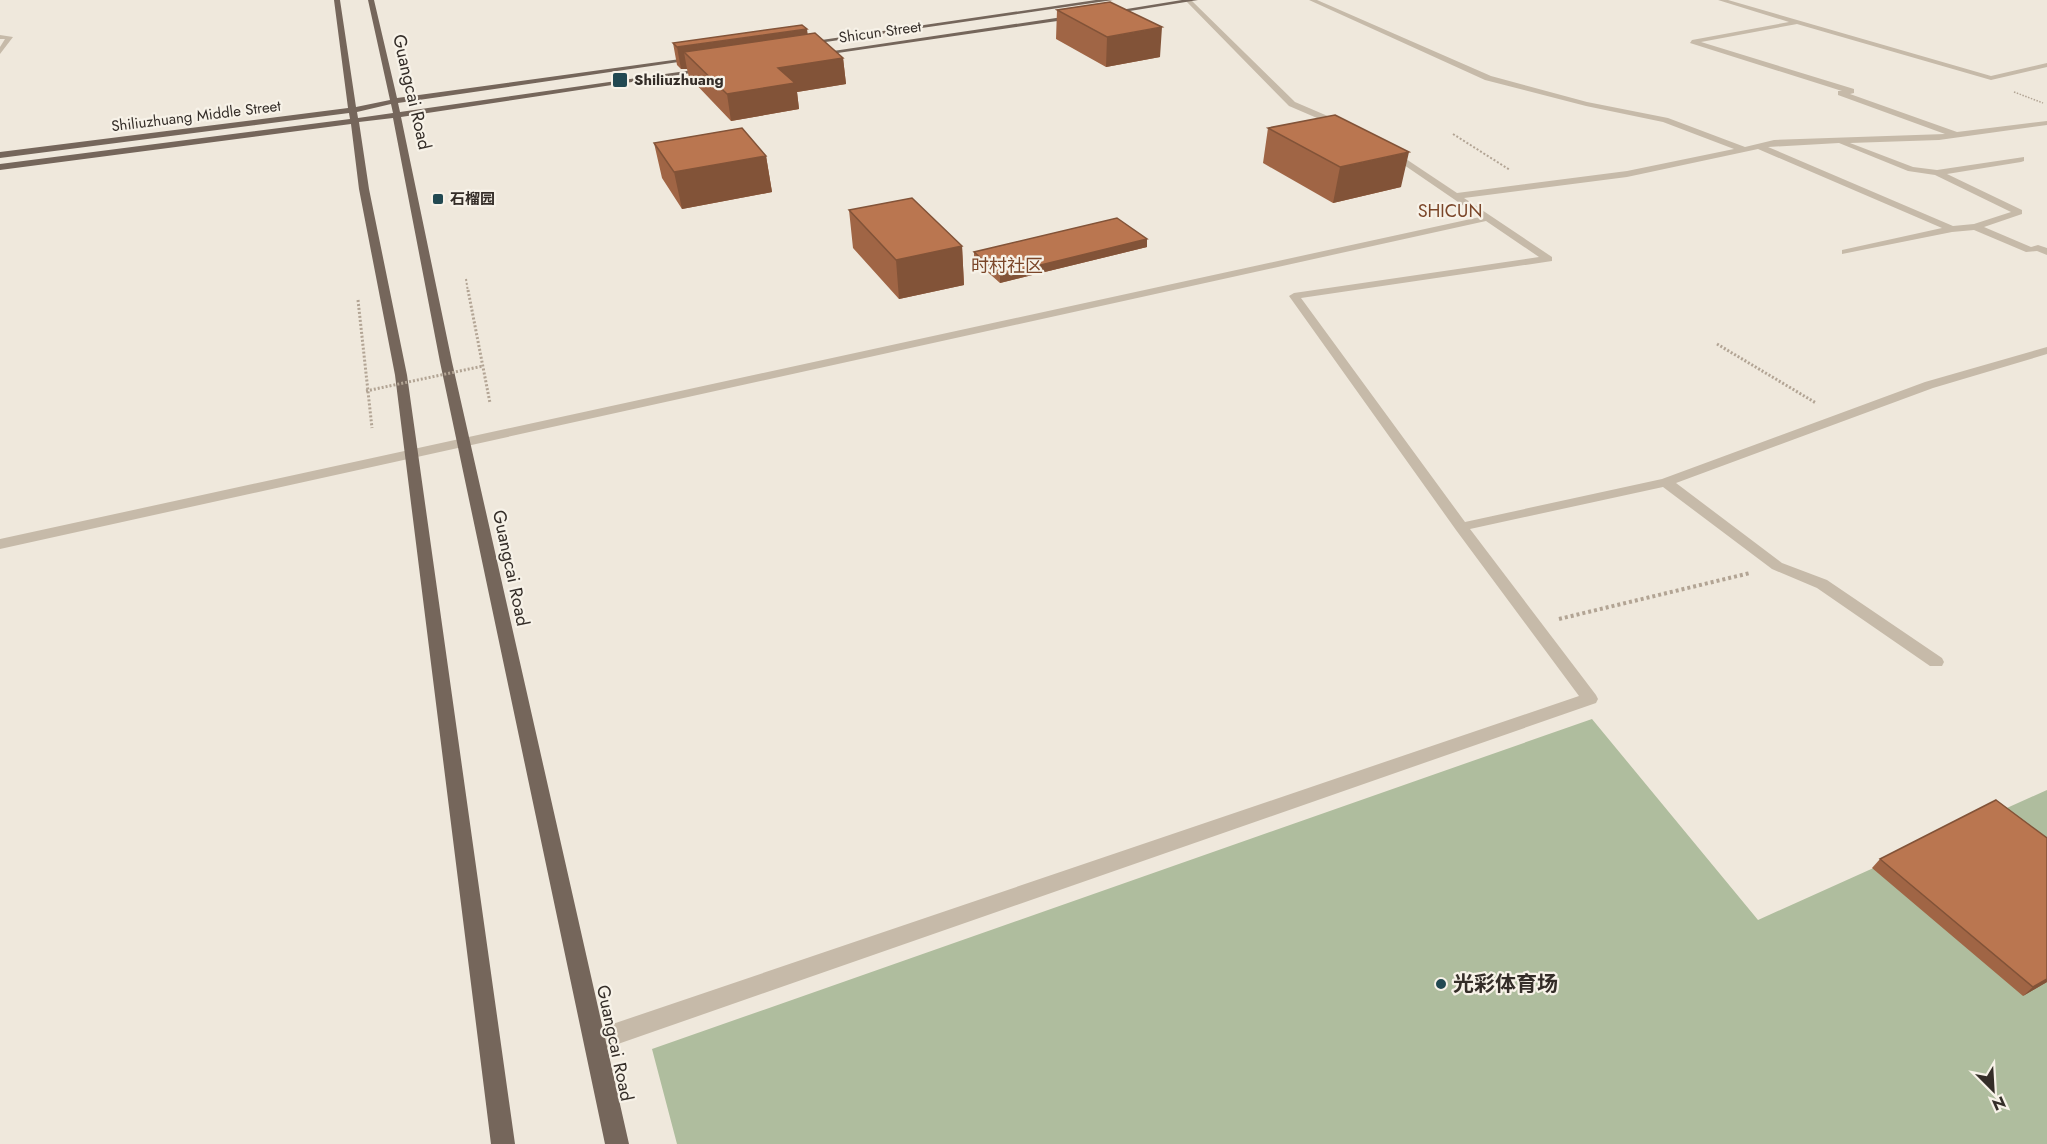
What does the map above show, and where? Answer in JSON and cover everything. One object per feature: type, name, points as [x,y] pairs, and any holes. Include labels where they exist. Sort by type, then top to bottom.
[{"type":"main road","points":[[337,0],[364,189],[401,375],[502,1144]]},
{"type":"main road","name":"Guangcai Road","points":[[371,0],[396,108],[464,442],[617,1144]]},
{"type":"main road","name":"Shicun Street","points":[[793,45],[1110,0]]},
{"type":"main road","points":[[1094,15],[1192,1]]},
{"type":"main road","name":"Shicun Street","points":[[811,55],[1082,16]]},
{"type":"main road","points":[[354,115],[699,58]]},
{"type":"main road","points":[[396,108],[716,69]]},
{"type":"main road","name":"Shiliuzhuang Middle Street","points":[[0,167],[396,108]]},
{"type":"main road","name":"Shiliuzhuang Middle Street","points":[[0,155],[354,115]]},
{"type":"street","points":[[1312,0],[1488,78],[1539,93],[1665,120],[1743,150]]},
{"type":"street","points":[[1721,0],[1991,78],[2047,65]]},
{"type":"street","points":[[1192,1],[1292,104],[1351,129]]},
{"type":"street","points":[[1797,22],[1692,42],[1851,91],[1841,93],[1957,135]]},
{"type":"street","points":[[0,37],[10,37],[0,52]]},
{"type":"street","points":[[2038,67],[2047,70]]},
{"type":"street","points":[[1455,196],[1627,174],[1774,143],[1957,135],[2047,123]]},
{"type":"street","points":[[1837,141],[1911,170],[1937,174],[2019,212],[1976,227],[1952,229],[1846,252]]},
{"type":"street","points":[[595,1041],[1590,699],[1461,527],[1294,296],[1548,259],[1380,144]]},
{"type":"street","points":[[1758,146],[1952,229]]},
{"type":"street","points":[[1937,174],[2021,159]]},
{"type":"street","points":[[0,544],[1487,218]]},
{"type":"street","points":[[1976,227],[2030,250],[2038,248],[2047,252]]},
{"type":"street","points":[[1461,527],[1666,482],[1929,385],[2047,350]]},
{"type":"street","points":[[1666,482],[1777,566],[1821,585],[1936,662]]},
{"type":"path","points":[[1453,134],[1536,186]]},
{"type":"path","points":[[466,279],[490,403]]},
{"type":"path","points":[[358,300],[366,391],[372,428]]},
{"type":"path","points":[[1717,344],[1840,418]]},
{"type":"path","points":[[366,391],[483,366]]},
{"type":"path","points":[[1535,625],[1777,566]]},
{"type":"green space","name":"光彩体育场","points":[[1592,719],[1758,920],[2047,790],[2047,1144],[677,1144],[652,1049]]},
{"type":"building","points":[[1110,2],[1162,27],[1107,37],[1057,10]]},
{"type":"building","points":[[802,25],[807,29],[677,47],[673,43]]},
{"type":"building","points":[[815,33],[843,58],[778,68],[795,83],[727,94],[684,52]]},
{"type":"building","points":[[1335,115],[1409,152],[1340,167],[1268,128]]},
{"type":"building","points":[[742,128],[766,156],[674,172],[654,143]]},
{"type":"building","points":[[912,198],[962,246],[896,260],[849,210]]},
{"type":"building","points":[[1117,218],[1147,239],[1000,275],[974,252]]},
{"type":"building","points":[[1996,800],[2047,838],[2047,979],[2033,987],[1880,859]]},
{"type":"place","name":"Shiliuzhuang","points":[[620,80]]},
{"type":"place","name":"石榴园","points":[[438,199]]},
{"type":"place","name":"光彩体育场","points":[[1441,984]]},
{"type":"district","name":"SHICUN","points":[[1450,211]]},
{"type":"district","name":"时村社区","points":[[1007,266]]}]
